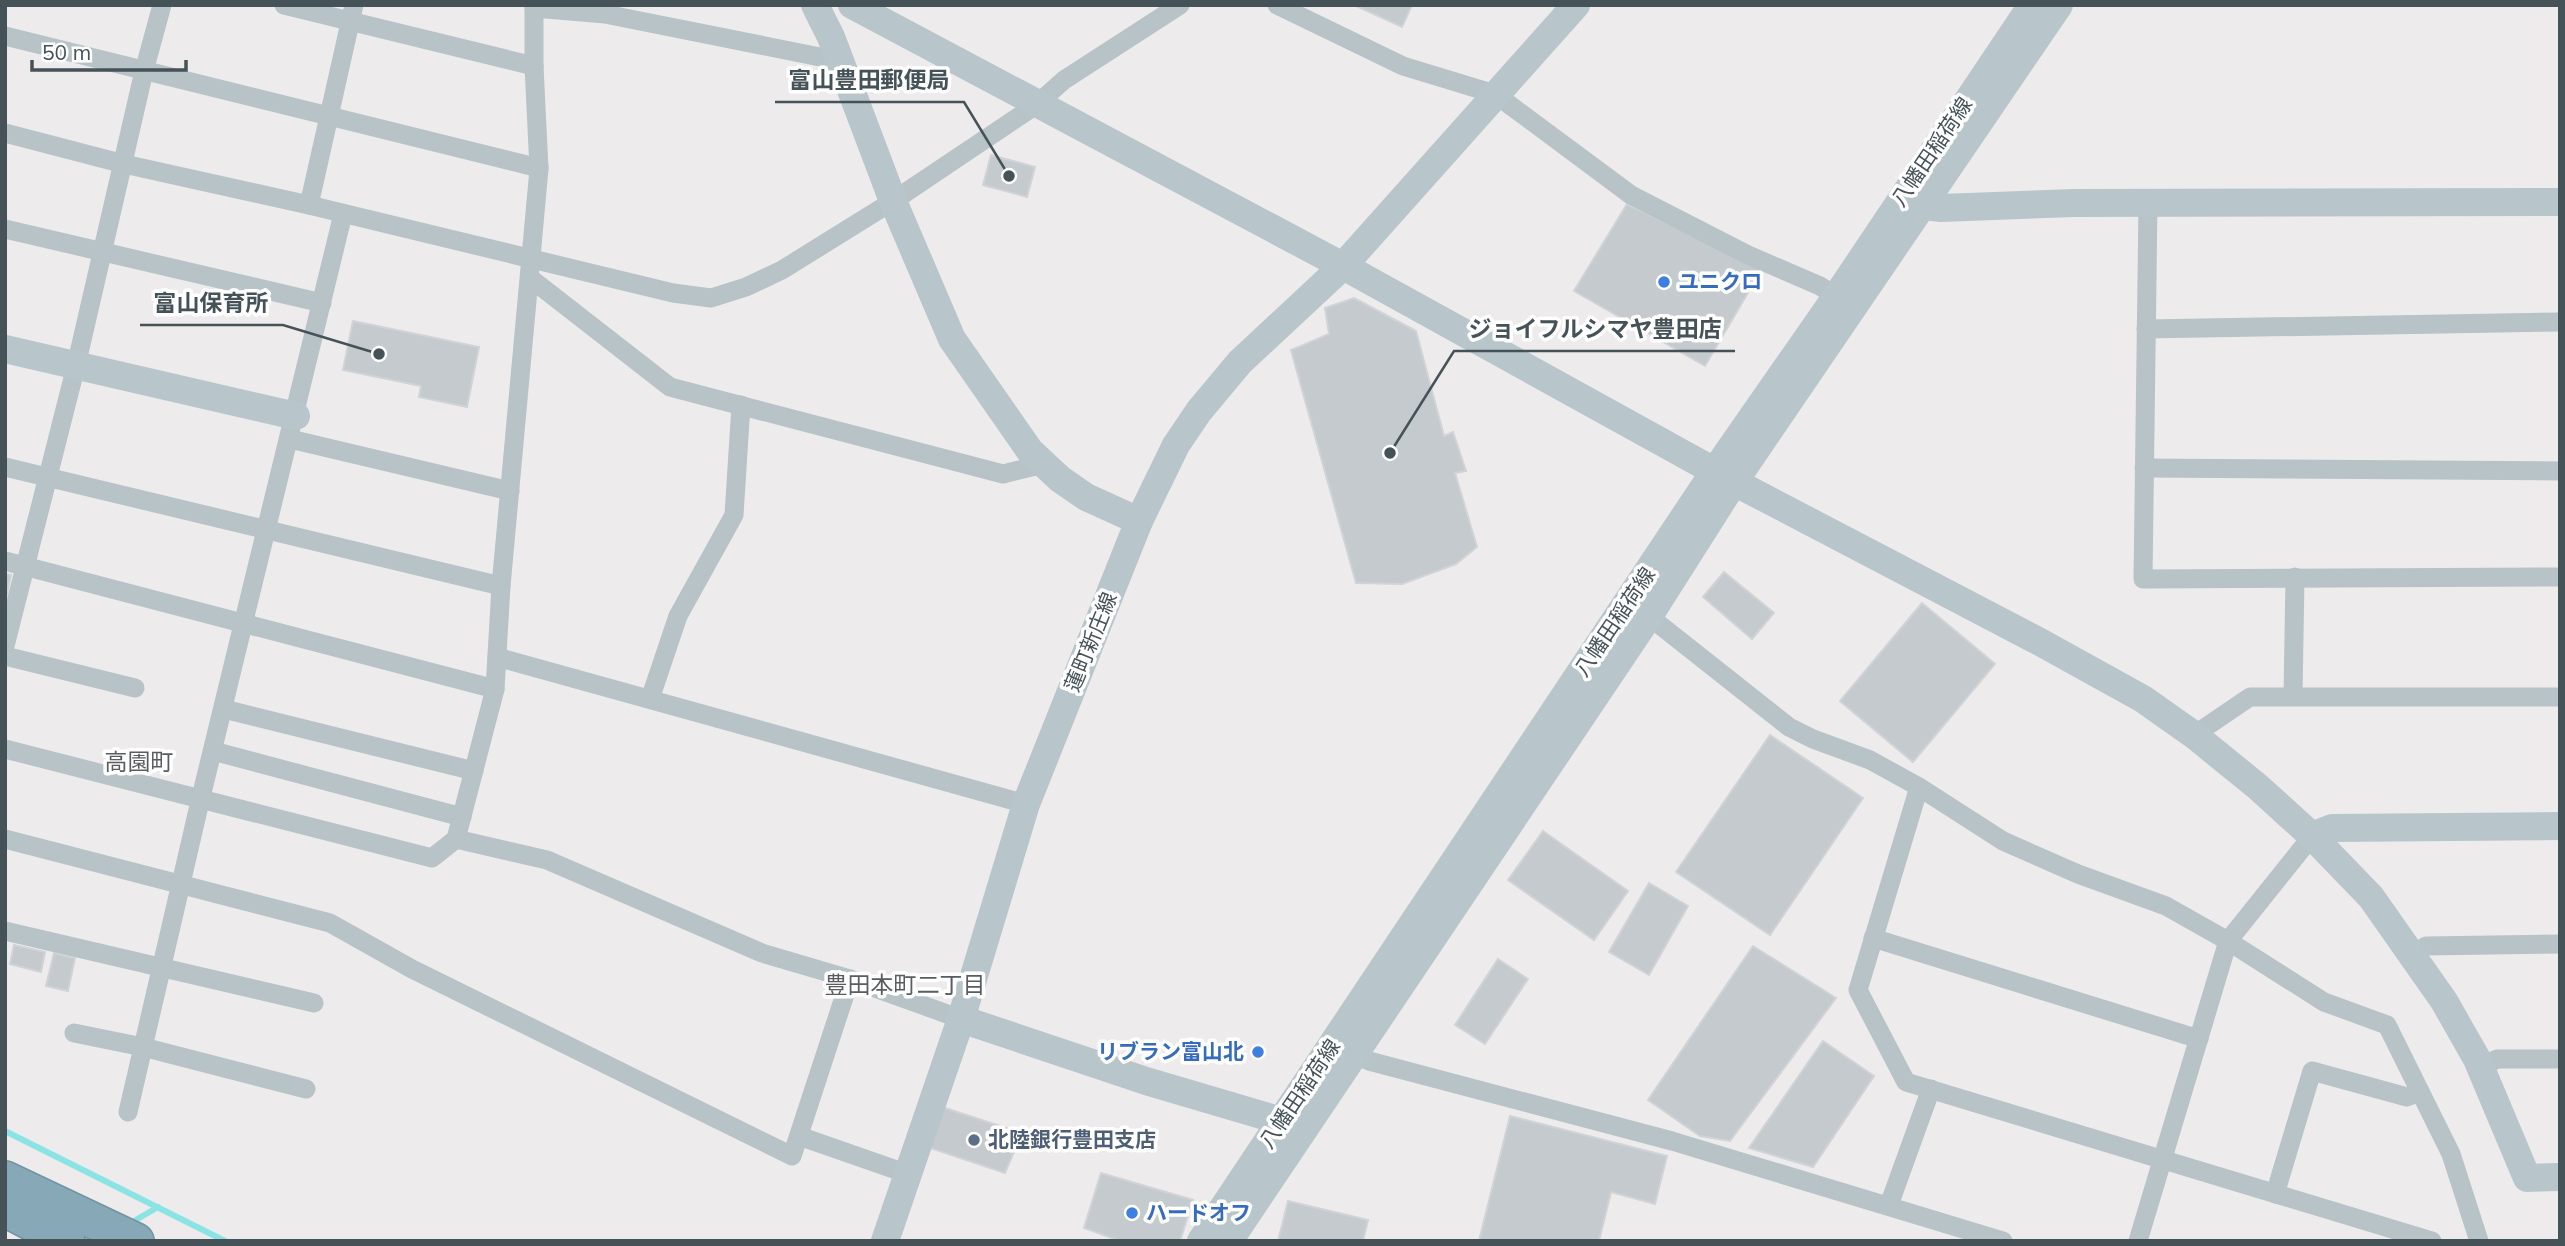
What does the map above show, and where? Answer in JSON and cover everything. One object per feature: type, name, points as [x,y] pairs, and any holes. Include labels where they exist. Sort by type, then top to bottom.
[{"type":"highway","points":[[5,1179],[136,1241]]},
{"type":"highway","points":[[5,1209],[67,1241]]},
{"type":"street","points":[[5,646],[76,366],[144,71],[162,5]]},
{"type":"street","points":[[284,5],[353,13],[534,66]]},
{"type":"street","points":[[816,5],[893,201],[952,339],[1030,451],[1086,497],[1139,521]]},
{"type":"street","points":[[852,5],[1343,267],[1724,477],[2040,642],[2143,699],[2194,735],[2258,787],[2312,836],[2371,897],[2444,1001],[2481,1067],[2527,1178],[2560,1178]]},
{"type":"street","points":[[5,134],[124,164],[309,205],[531,269],[711,298],[746,288],[782,270],[893,201],[1036,105],[1064,80],[1180,5]]},
{"type":"street","points":[[1277,5],[1403,66],[1495,94],[1631,195],[1748,255],[1820,286],[1845,303]]},
{"type":"street","name":"蓮町新庄線","points":[[892,1235],[908,1174],[961,1019],[1026,804],[1139,521],[1176,445],[1199,411],[1240,362],[1343,267],[1576,5]]},
{"type":"street","name":"八幡田稲荷線","points":[[1913,202],[2032,5]]},
{"type":"street","name":"八幡田稲荷線","points":[[1229,1241],[1291,1128],[1724,477],[1913,202],[2059,5]]},
{"type":"street","points":[[5,749],[432,858],[456,839],[495,689],[501,586],[539,168],[534,6],[605,14],[840,61]]},
{"type":"street","points":[[309,205],[353,13]]},
{"type":"street","points":[[5,36],[539,168]]},
{"type":"street","points":[[1913,202],[1941,208],[2074,203],[2560,202]]},
{"type":"street","points":[[2148,204],[2143,579],[2560,577]]},
{"type":"street","points":[[128,1112],[201,797],[343,214]]},
{"type":"street","points":[[5,229],[322,303]]},
{"type":"street","points":[[531,269],[670,387],[1003,474],[1044,464]]},
{"type":"street","points":[[2146,329],[2560,322]]},
{"type":"street","points":[[5,349],[76,366],[510,491]]},
{"type":"street","points":[[650,699],[678,615],[734,515],[741,405]]},
{"type":"street","points":[[5,467],[501,586]]},
{"type":"street","points":[[2144,468],[2560,471]]},
{"type":"street","points":[[5,561],[495,689]]},
{"type":"street","points":[[2293,696],[2294,578]]},
{"type":"street","points":[[1639,608],[1789,727],[1870,760],[1919,787],[2003,841],[2078,874],[2166,906],[2228,941],[2324,1002],[2387,1025],[2451,1154],[2479,1241]]},
{"type":"street","points":[[5,656],[135,688]]},
{"type":"street","points":[[497,657],[1026,804]]},
{"type":"street","points":[[2194,735],[2250,697],[2560,697]]},
{"type":"street","points":[[223,709],[474,771]]},
{"type":"street","points":[[213,751],[462,817]]},
{"type":"street","points":[[1919,787],[1858,990],[1906,1082],[2432,1241]]},
{"type":"street","points":[[2138,1241],[2228,941],[2312,836],[2332,828],[2560,826]]},
{"type":"street","points":[[5,839],[330,923],[412,969],[792,1156],[850,979]]},
{"type":"street","points":[[456,839],[547,860],[762,953],[850,979],[961,1019],[1291,1128]]},
{"type":"street","points":[[5,931],[314,1003]]},
{"type":"street","points":[[1873,938],[2199,1039]]},
{"type":"street","points":[[2412,956],[2426,946],[2560,944]]},
{"type":"street","points":[[74,1033],[306,1088]]},
{"type":"street","points":[[1342,1051],[1672,1142],[2003,1241]]},
{"type":"street","points":[[2481,1067],[2497,1059],[2560,1059]]},
{"type":"street","points":[[2276,1194],[2312,1071],[2407,1097],[2420,1092]]},
{"type":"street","points":[[1889,1205],[1931,1089]]},
{"type":"street","name":"八幡田稲荷線","points":[[1201,1241],[1291,1128]]},
{"type":"street","points":[[799,1136],[908,1174]]},
{"type":"building","points":[[1354,5],[1412,5],[1402,27]]},
{"type":"building","points":[[991,155],[1035,167],[1027,197],[983,185]]},
{"type":"building","points":[[1627,204],[1762,269],[1705,366],[1574,291]]},
{"type":"building","points":[[1354,298],[1416,331],[1444,436],[1453,432],[1466,471],[1455,473],[1477,547],[1456,564],[1402,584],[1356,583],[1291,350],[1329,334],[1325,308]]},
{"type":"building","points":[[353,321],[479,347],[467,407],[419,397],[421,386],[343,370]]},
{"type":"building","points":[[1724,572],[1774,613],[1752,639],[1703,597]]},
{"type":"building","points":[[5,574],[11,575],[5,603]]},
{"type":"building","points":[[1922,603],[1995,664],[1913,762],[1840,701]]},
{"type":"building","points":[[1770,735],[1863,798],[1770,935],[1676,872]]},
{"type":"building","points":[[1543,831],[1628,891],[1594,940],[1508,880]]},
{"type":"building","points":[[1649,883],[1688,906],[1649,975],[1609,952]]},
{"type":"building","points":[[14,945],[45,952],[41,972],[10,964]]},
{"type":"building","points":[[1753,946],[1836,998],[1730,1141],[1700,1136],[1648,1100]]},
{"type":"building","points":[[54,953],[75,958],[68,991],[46,986]]},
{"type":"building","points":[[1498,959],[1528,979],[1485,1044],[1455,1025]]},
{"type":"building","points":[[1823,1041],[1874,1076],[1813,1167],[1749,1148]]},
{"type":"building","name":"北陸銀行豊田支店","points":[[942,1107],[1022,1133],[1005,1173],[927,1147]]},
{"type":"building","points":[[1510,1116],[1667,1156],[1655,1204],[1611,1192],[1599,1241],[1479,1241]]},
{"type":"building","points":[[1101,1173],[1193,1200],[1180,1241],[1120,1241],[1084,1228]]},
{"type":"building","points":[[1288,1201],[1368,1220],[1363,1241],[1278,1241]]},
{"type":"waterway","points":[[5,1131],[225,1241]]},
{"type":"waterway","points":[[129,1224],[158,1207]]},
{"type":"place","name":"富山豊田郵便局","points":[[1009,176]]},
{"type":"place","name":"ユニクロ","points":[[1664,282]]},
{"type":"place","name":"富山保育所","points":[[379,354]]},
{"type":"place","name":"ジョイフルシマヤ豊田店","points":[[1390,453]]},
{"type":"place","name":"リブラン富山北","points":[[1258,1052]]},
{"type":"place","name":"北陸銀行豊田支店","points":[[974,1140]]},
{"type":"place","name":"ハードオフ","points":[[1132,1213]]},
{"type":"district","name":"高園町","points":[[139,762]]},
{"type":"district","name":"豊田本町二丁目","points":[[905,985]]}]
